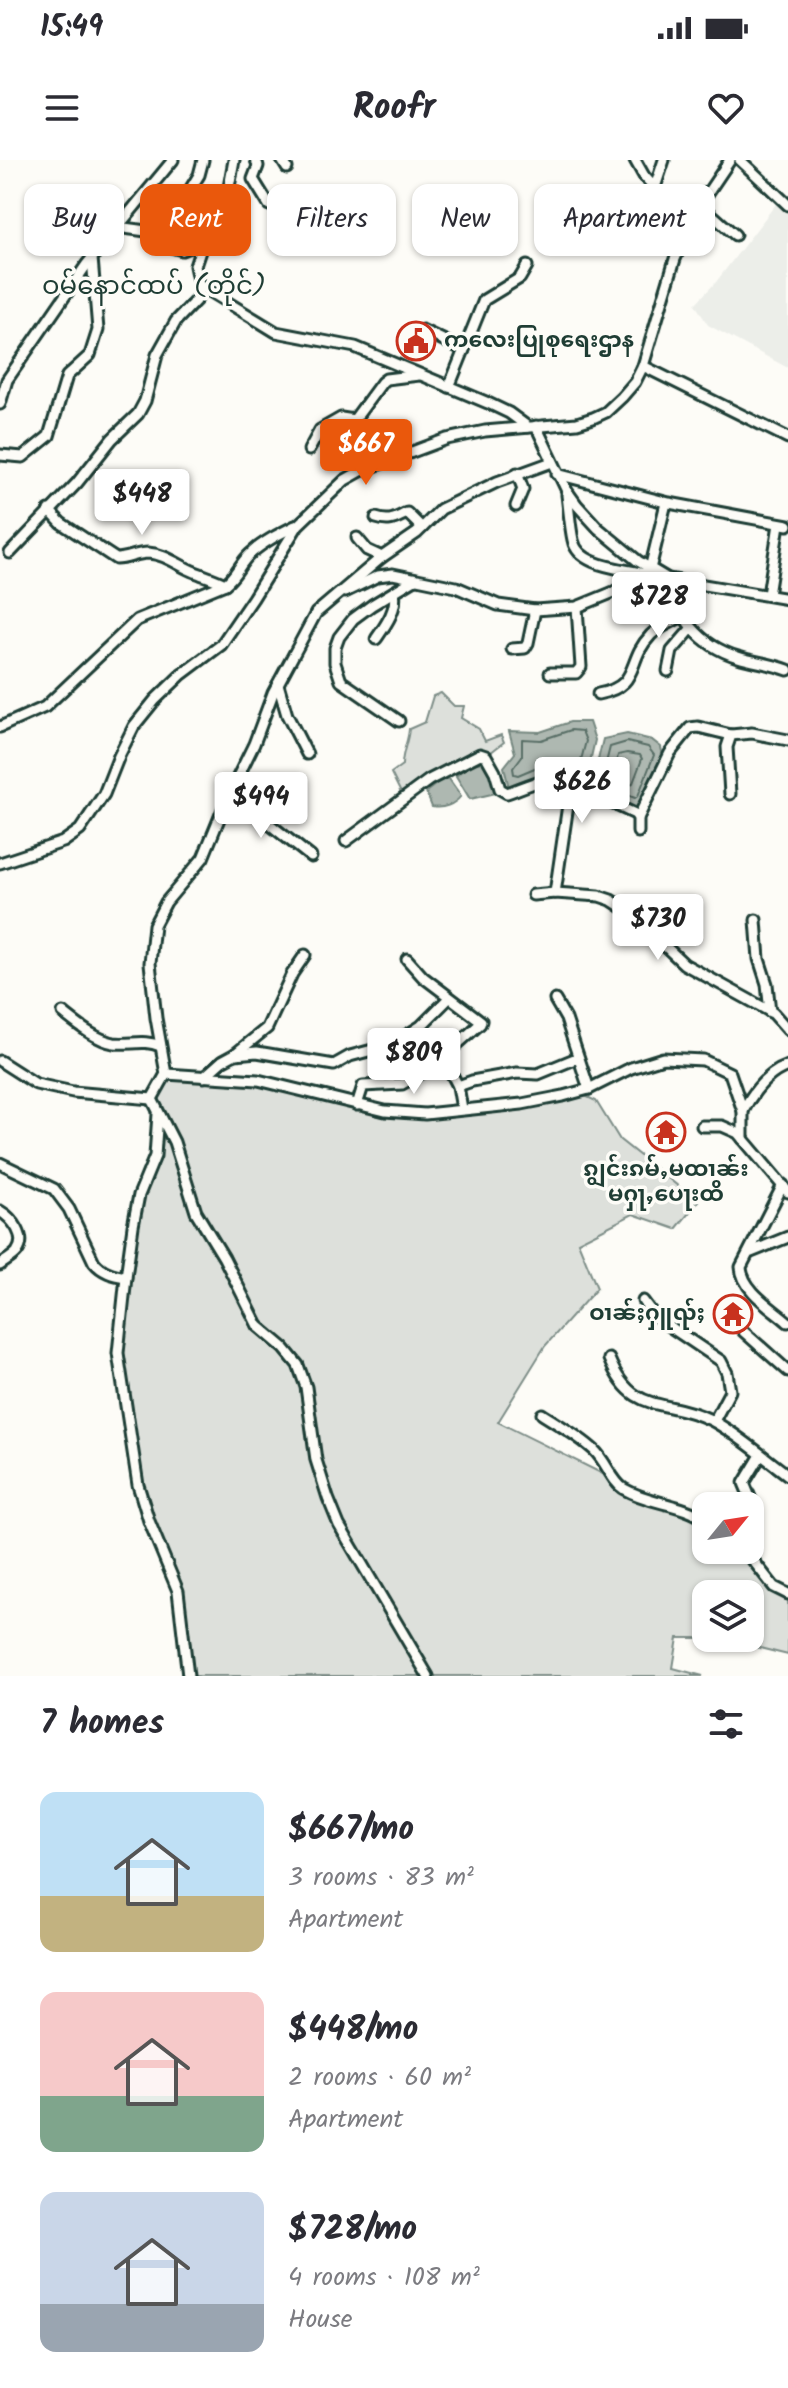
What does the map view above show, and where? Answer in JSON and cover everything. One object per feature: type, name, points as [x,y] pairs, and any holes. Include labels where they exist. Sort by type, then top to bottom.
[{"type":"street","points":[[124,219],[173,160]]},
{"type":"street","points":[[193,184],[203,160]]},
{"type":"street","points":[[230,184],[234,160]]},
{"type":"street","points":[[256,160],[258,166],[253,179],[267,202]]},
{"type":"street","points":[[635,160],[651,184]]},
{"type":"street","points":[[656,184],[664,160]]},
{"type":"street","points":[[714,184],[730,160]]},
{"type":"street","points":[[740,160],[788,205]]},
{"type":"street","points":[[715,217],[735,235]]},
{"type":"street","points":[[10,553],[77,483],[125,424],[138,414],[145,401],[157,355],[176,321],[197,299],[200,290],[195,266],[198,256]]},
{"type":"street","points":[[0,863],[63,842],[80,830],[104,794],[134,726],[164,691],[221,645],[298,525],[345,480],[373,466],[447,439],[485,431],[577,423],[606,412],[635,382],[643,366],[676,256]]},
{"type":"street","points":[[0,404],[4,383],[92,258]]},
{"type":"street","points":[[0,455],[23,457],[49,436],[67,376],[90,355],[98,330],[92,258]]},
{"type":"street","points":[[449,387],[484,300],[520,278],[527,266]]},
{"type":"street","points":[[199,285],[276,332],[355,347],[509,413],[532,426],[567,491],[598,528],[647,572]]},
{"type":"street","points":[[422,330],[464,350]]},
{"type":"street","points":[[643,366],[788,438]]},
{"type":"street","points":[[354,420],[386,379],[420,375]]},
{"type":"street","points":[[309,450],[320,430],[341,418],[354,420]]},
{"type":"street","points":[[354,420],[373,466]]},
{"type":"street","points":[[152,1099],[166,1074],[150,963],[154,925],[166,902],[203,858],[278,684],[316,613],[422,528],[441,509],[517,473],[552,462]]},
{"type":"street","points":[[541,467],[559,475],[666,503],[784,524],[768,595]]},
{"type":"street","points":[[516,506],[523,489],[517,473]]},
{"type":"street","points":[[567,491],[573,540],[576,549],[589,560],[668,579],[788,599]]},
{"type":"street","points":[[334,597],[386,574],[456,587],[498,605],[535,610],[577,607],[626,587],[647,572],[666,503]]},
{"type":"street","points":[[49,510],[61,523],[116,559],[147,553],[158,555],[225,584]]},
{"type":"street","points":[[376,518],[394,520],[407,513],[422,528]]},
{"type":"street","points":[[0,727],[45,707],[137,620],[225,584],[248,556],[270,539],[298,525]]},
{"type":"street","points":[[357,538],[367,550],[382,557]]},
{"type":"street","points":[[399,721],[341,681],[335,663],[335,648],[346,628],[372,605],[415,579]]},
{"type":"street","points":[[668,579],[682,616],[691,629],[736,657],[788,668]]},
{"type":"street","points":[[376,639],[395,605],[394,592]]},
{"type":"street","points":[[550,673],[576,673],[581,667],[577,607]]},
{"type":"street","points":[[512,649],[525,648],[528,643],[535,610]]},
{"type":"street","points":[[598,694],[620,688],[631,674],[642,645],[652,632],[682,616]]},
{"type":"street","points":[[668,671],[672,651],[691,629]]},
{"type":"street","points":[[278,684],[287,715],[307,754]]},
{"type":"street","points":[[638,832],[638,818],[670,753],[690,728],[731,735],[752,733],[786,738]]},
{"type":"street","points":[[730,794],[727,747],[731,735]]},
{"type":"street","points":[[346,841],[429,780],[480,754],[486,756],[503,792],[566,775],[585,779],[607,801],[638,818]]},
{"type":"street","points":[[555,893],[575,778]]},
{"type":"street","points":[[228,797],[253,811],[311,857]]},
{"type":"street","points":[[533,895],[555,893],[599,896],[611,900],[628,911],[684,964],[770,1012],[788,1030]]},
{"type":"street","points":[[756,920],[759,959],[767,984],[770,1012]]},
{"type":"street","points":[[204,1077],[267,1028],[292,974],[305,955]]},
{"type":"street","points":[[357,1105],[363,1086],[402,1084],[430,1068],[480,1024],[479,1019],[423,977],[407,959]]},
{"type":"street","points":[[235,1054],[257,1052],[334,1065],[350,1056],[391,1045],[421,1026],[449,998]]},
{"type":"street","points":[[555,1000],[566,1019],[589,1089]]},
{"type":"street","points":[[63,1013],[104,1040],[115,1043],[146,1041],[160,1046]]},
{"type":"street","points":[[443,1057],[458,1086],[462,1109]]},
{"type":"street","points":[[458,1086],[517,1073],[538,1074],[577,1058]]},
{"type":"street","points":[[166,1074],[258,1080],[385,1111],[425,1114],[522,1104],[589,1089],[631,1068],[663,1058],[703,1060],[730,1073],[743,1111],[743,1139]]},
{"type":"street","points":[[0,1061],[36,1084],[73,1092],[152,1099]]},
{"type":"street","points":[[743,1111],[767,1078],[788,1066]]},
{"type":"street","points":[[152,1099],[174,1142],[196,1212],[224,1258],[258,1326],[298,1365],[306,1387],[316,1460],[339,1525],[428,1676]]},
{"type":"street","points":[[158,1110],[155,1156],[139,1195],[118,1353],[138,1485],[149,1521],[178,1591],[188,1676]]},
{"type":"street","points":[[702,1126],[722,1126],[738,1133],[786,1189],[741,1267],[742,1278],[758,1297],[788,1322]]},
{"type":"street","points":[[0,1163],[54,1189],[69,1209],[99,1269],[126,1277]]},
{"type":"street","points":[[0,1211],[11,1217],[15,1224],[20,1246],[0,1265]]},
{"type":"street","points":[[751,1252],[788,1237]]},
{"type":"street","points":[[643,1301],[652,1313],[721,1361],[730,1391],[714,1421]]},
{"type":"street","points":[[743,1331],[788,1371]]},
{"type":"street","points":[[609,1359],[624,1387],[636,1397],[685,1409],[714,1421],[788,1475]]},
{"type":"street","points":[[542,1414],[595,1451],[610,1469],[616,1484],[636,1495],[692,1511]]},
{"type":"street","points":[[748,1492],[744,1483],[761,1455]]},
{"type":"street","points":[[756,1564],[774,1587],[788,1594]]},
{"type":"shaded area","points":[[779,200],[788,209],[788,368],[708,325],[695,304],[716,282]]},
{"type":"shaded area","points":[[441,693],[454,706],[464,706],[461,718],[479,729],[485,741],[501,735],[504,742],[486,756],[464,760],[404,799],[391,773],[402,765],[409,729],[425,722],[433,696]]},
{"type":"shaded area","points":[[161,1072],[202,1075],[389,1111],[446,1110],[583,1095],[596,1101],[620,1140],[698,1202],[676,1229],[633,1214],[578,1242],[597,1288],[545,1346],[498,1422],[611,1478],[692,1513],[692,1564],[756,1564],[774,1590],[788,1595],[788,1655],[764,1649],[764,1580],[692,1580],[692,1638],[678,1638],[673,1668],[703,1676],[185,1676],[166,1553],[127,1437],[120,1319],[141,1190],[156,1127],[150,1100]]},
{"type":"water","points":[[570,722],[589,722],[595,740],[587,775],[547,775],[509,788],[504,767],[515,753],[509,731],[540,732]]},
{"type":"water","points":[[627,734],[652,740],[661,747],[663,757],[642,806],[635,808],[607,795],[594,777],[603,739]]},
{"type":"water","points":[[485,762],[494,778],[496,793],[470,799],[456,776],[469,764]]},
{"type":"water","points":[[447,776],[461,796],[448,806],[432,807],[426,792],[435,785],[437,778]]},
{"type":"place","name":"ကလေးပြုစုရေးဌာန","points":[[416,341]]},
{"type":"place","name":"ၵျွင်းၵမ်ႇမထၢၼ်း မႁႃႇပေႃးထိ","points":[[666,1132]]},
{"type":"place","name":"ဝၢၼ်ႈႁူၺ်ႈ","points":[[733,1314]]},
{"type":"district","name":"ဝမ်နောင်ထပ် (တိုင်)","points":[[154,287]]}]
